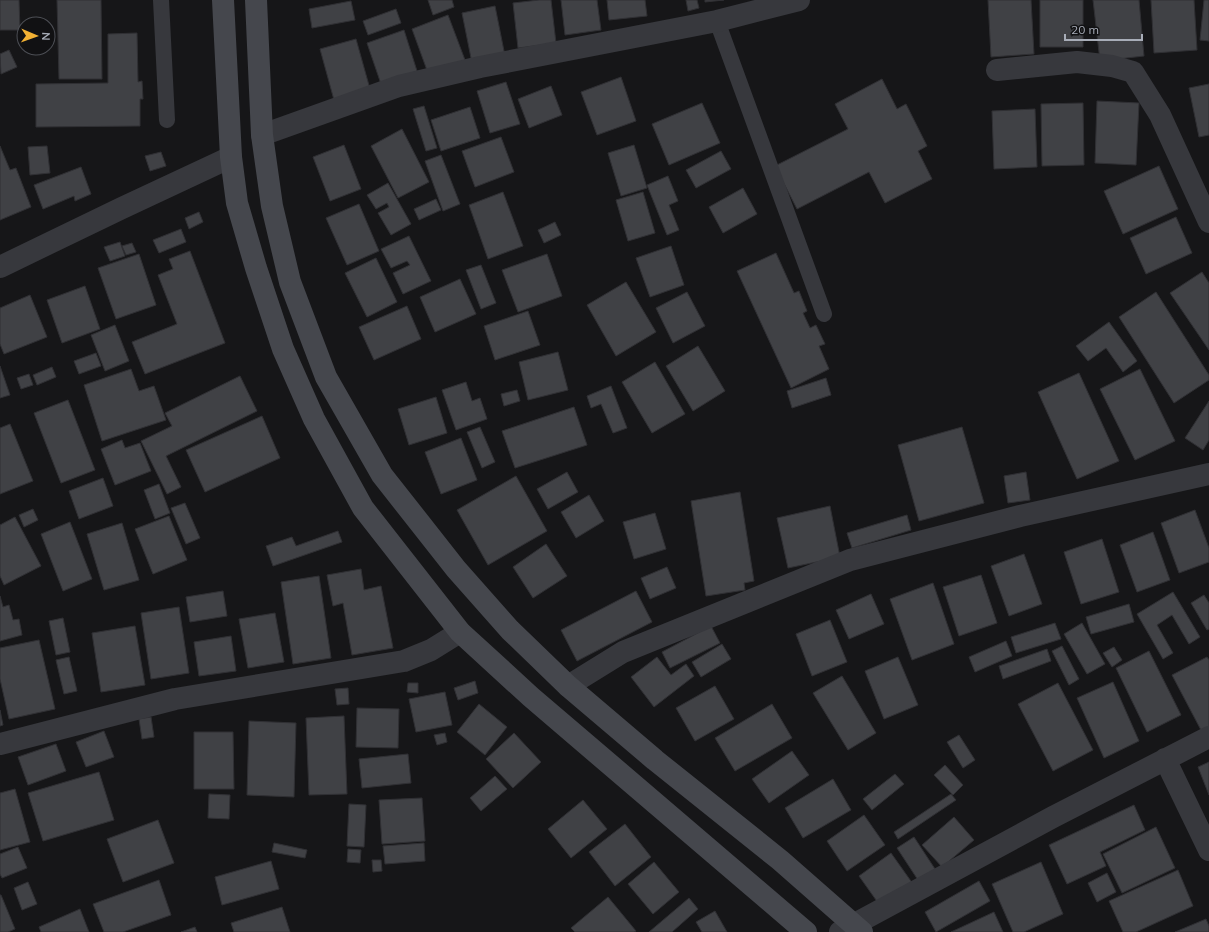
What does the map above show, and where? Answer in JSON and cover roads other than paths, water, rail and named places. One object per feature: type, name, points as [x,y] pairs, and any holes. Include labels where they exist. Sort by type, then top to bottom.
[{"type":"main road","points":[[223,0],[231,157],[237,203],[256,268],[283,349],[314,419],[363,508],[460,632],[537,702],[806,932]]},
{"type":"main road","points":[[256,0],[262,135],[272,206],[290,282],[326,377],[382,475],[461,574],[510,630],[568,686],[655,760],[780,860],[852,929]]},
{"type":"street","points":[[262,135],[399,86],[480,67],[716,21],[799,0]]},
{"type":"street","points":[[997,70],[1077,62],[1112,66],[1133,72],[1160,115],[1209,222]]},
{"type":"street","points":[[0,267],[231,157]]},
{"type":"street","points":[[568,686],[623,652],[850,560],[1020,516],[1209,473]]},
{"type":"street","points":[[0,744],[175,699],[404,661],[431,650],[460,632]]},
{"type":"street","points":[[852,929],[1053,817],[1209,737]]},
{"type":"street","points":[[1165,759],[1209,850]]},
{"type":"lane","points":[[161,0],[167,120]]},
{"type":"lane","points":[[716,21],[824,314]]}]
